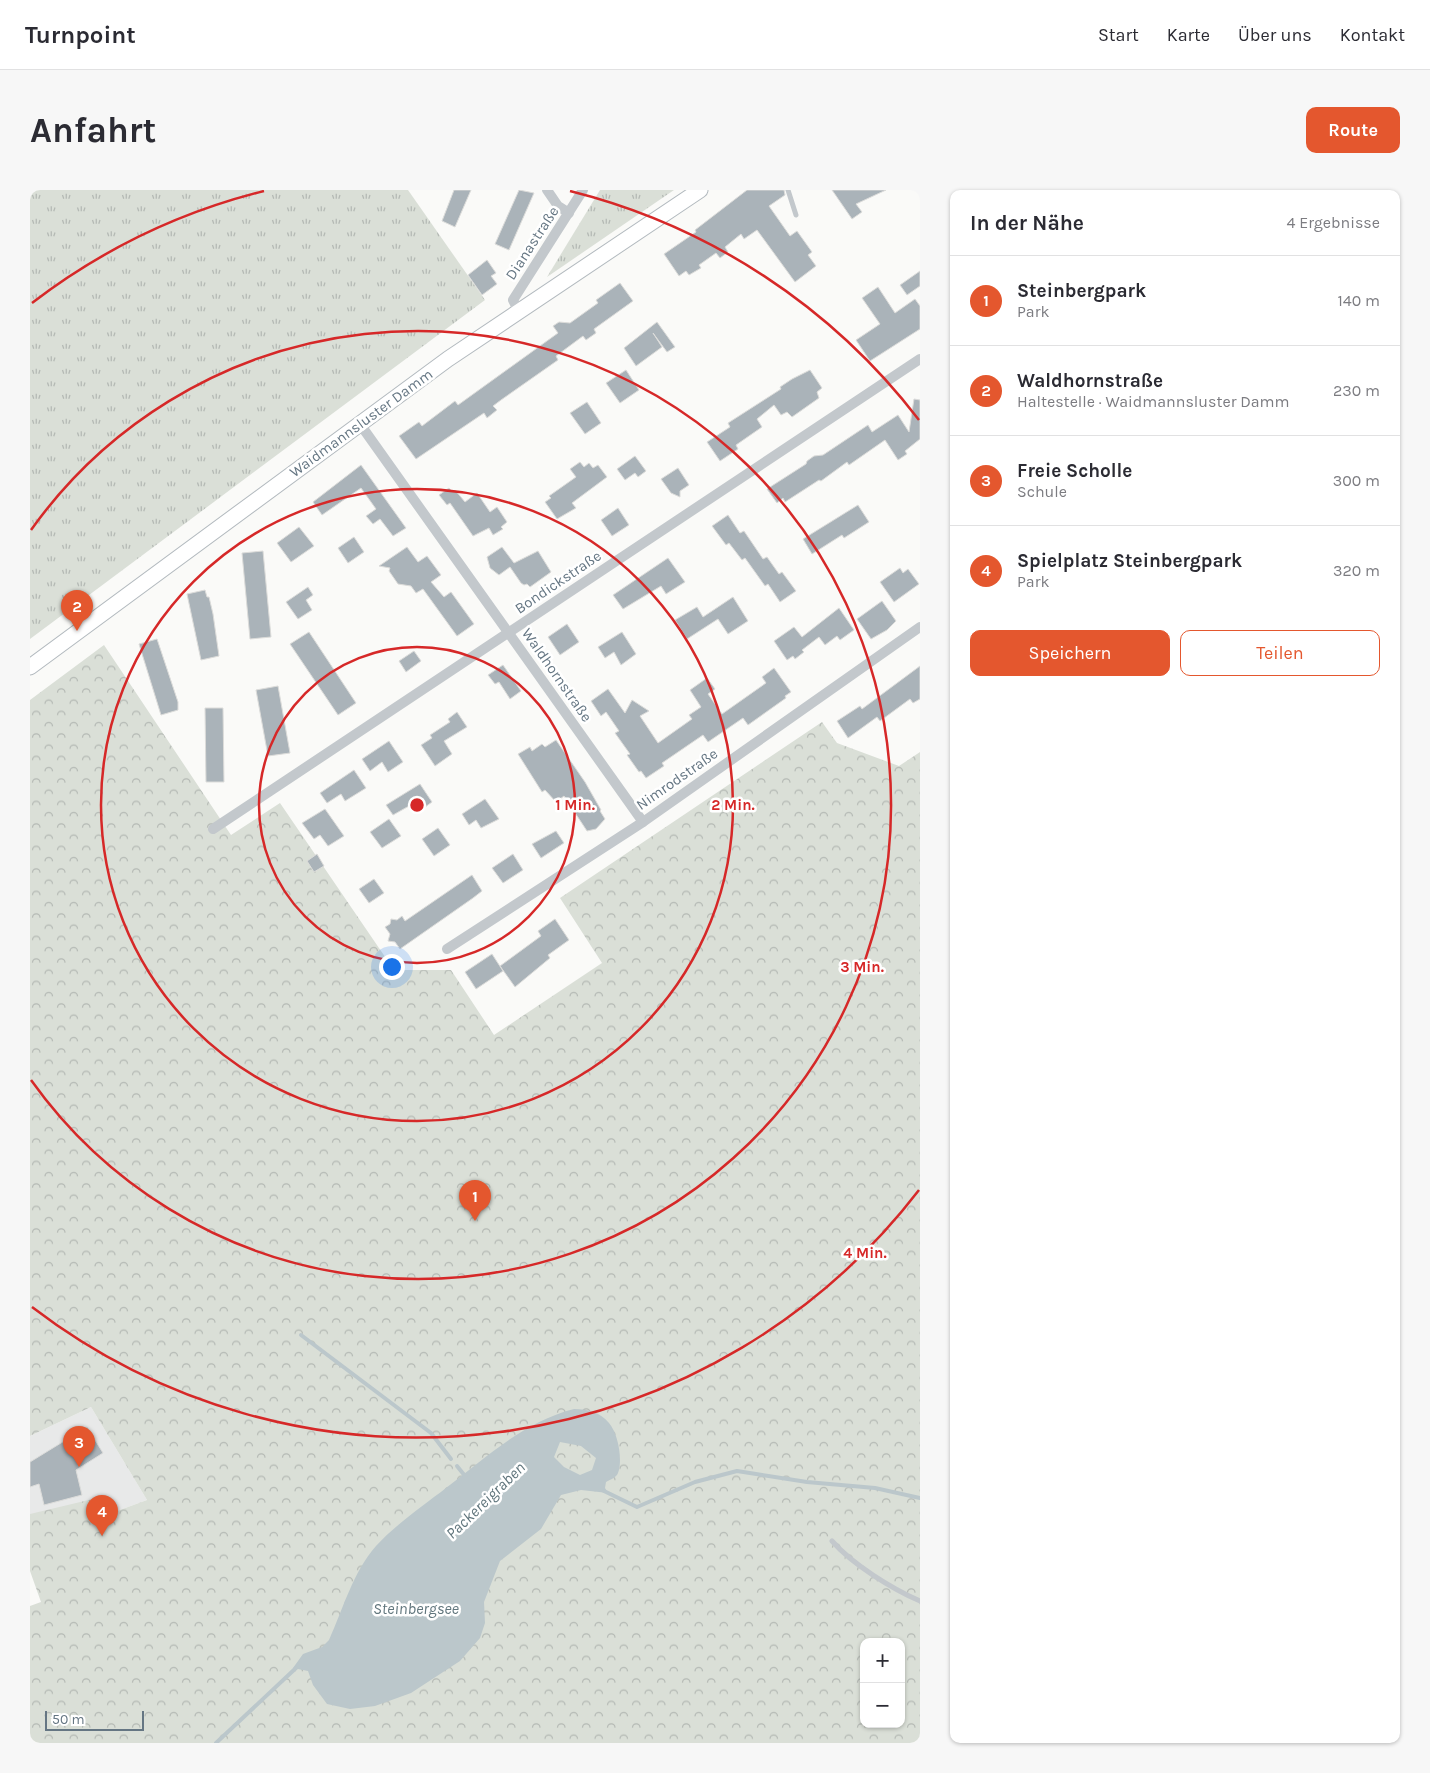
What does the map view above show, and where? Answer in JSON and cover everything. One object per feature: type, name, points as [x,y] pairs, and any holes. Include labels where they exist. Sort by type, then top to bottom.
[{"type":"main road","name":"Waidmannsluster Damm","points":[[30,667],[448,359],[700,190]]},
{"type":"street","points":[[547,190],[558,206],[569,213]]},
{"type":"street","name":"Dianastraße","points":[[519,312],[513,300],[583,190]]},
{"type":"street","name":"Bondickstraße","points":[[214,829],[920,359]]},
{"type":"street","name":"Waldhornstraße","points":[[360,424],[642,822]]},
{"type":"street","name":"Nimrodstraße","points":[[447,949],[642,822],[920,627]]},
{"type":"lane","points":[[788,190],[796,215]]},
{"type":"lane","points":[[832,1541],[850,1557],[905,1595],[920,1601]]},
{"type":"shaded area","points":[[91,1407],[147,1500],[117,1511],[30,1514],[30,1436]]},
{"type":"green space","points":[[30,190],[408,190],[485,300],[30,639]]},
{"type":"green space","points":[[600,190],[674,190],[547,277]]},
{"type":"green space","points":[[104,645],[231,835],[280,803],[394,970],[451,970],[494,1035],[602,963],[560,898],[822,722],[837,743],[899,766],[920,752],[920,1743],[30,1743],[30,1606],[41,1602],[30,1571],[30,1514],[97,1498],[117,1511],[147,1500],[91,1407],[30,1436],[30,700]]},
{"type":"water","name":"Steinbergsee","points":[[574,1409],[589,1411],[602,1416],[612,1427],[617,1440],[620,1461],[617,1475],[606,1482],[605,1488],[608,1493],[581,1490],[561,1495],[541,1529],[500,1561],[484,1602],[485,1623],[480,1638],[460,1661],[411,1693],[375,1706],[350,1709],[327,1704],[313,1685],[308,1671],[293,1668],[303,1654],[322,1647],[329,1640],[349,1591],[368,1556],[401,1523],[491,1453],[538,1422]],"holes":[[[560,1442],[581,1446],[596,1458],[592,1470],[580,1475],[564,1467],[554,1457]]]},
{"type":"building","points":[[454,190],[471,190],[455,227],[442,221]]},
{"type":"building","points":[[519,190],[534,193],[509,250],[495,244]]},
{"type":"building","points":[[747,190],[784,190],[785,195],[769,206],[790,236],[797,231],[812,252],[808,255],[816,266],[795,282],[757,230],[744,239],[741,234],[725,247],[728,252],[720,258],[716,253],[699,265],[701,268],[689,275],[686,271],[679,276],[664,254],[696,232],[695,230]]},
{"type":"building","points":[[832,190],[886,190],[856,204],[862,212],[852,219]]},
{"type":"building","points":[[487,260],[496,273],[491,276],[497,284],[482,295],[468,275]]},
{"type":"building","points":[[920,271],[920,286],[907,295],[900,285]]},
{"type":"building","points":[[620,283],[633,301],[594,329],[596,333],[586,340],[583,336],[556,356],[558,360],[493,406],[497,410],[487,418],[484,413],[416,459],[399,436],[419,422],[422,426],[455,401],[458,405],[558,333],[553,326],[559,322],[570,323],[598,303],[596,300]]},
{"type":"building","points":[[878,287],[895,313],[915,299],[920,306],[920,329],[870,361],[856,340],[880,324],[862,298]]},
{"type":"building","points":[[657,322],[675,347],[667,352],[653,333],[662,347],[636,366],[624,348]]},
{"type":"building","points":[[626,370],[639,390],[620,403],[606,383]]},
{"type":"building","points":[[810,370],[822,388],[817,392],[819,398],[792,417],[787,412],[781,415],[774,405],[757,419],[762,427],[736,445],[738,449],[720,461],[707,442],[730,427],[728,423],[781,389],[780,387],[792,379]]},
{"type":"building","points":[[914,399],[920,400],[920,439],[905,451],[907,454],[898,460],[885,440],[849,465],[847,462],[821,481],[819,480],[785,502],[783,498],[777,503],[767,489],[806,464],[814,456],[823,455],[868,425],[872,432],[898,415],[909,432]]},
{"type":"building","points":[[587,402],[601,423],[585,434],[570,413]]},
{"type":"building","points":[[635,456],[646,471],[638,477],[635,473],[625,480],[617,469]]},
{"type":"building","points":[[580,462],[584,467],[589,463],[593,468],[598,465],[607,477],[572,503],[576,508],[557,519],[545,502],[551,498],[549,496],[576,477],[570,469]]},
{"type":"building","points":[[361,465],[406,528],[393,536],[380,519],[373,524],[366,516],[376,509],[361,488],[322,515],[313,502]]},
{"type":"building","points":[[678,468],[689,485],[680,491],[680,497],[671,493],[661,479]]},
{"type":"building","points":[[449,488],[453,492],[455,490],[465,502],[477,493],[490,512],[497,507],[507,522],[501,527],[503,529],[493,535],[489,528],[473,536],[450,503],[447,505],[439,495]]},
{"type":"building","points":[[858,505],[869,522],[844,538],[842,535],[812,554],[803,539]]},
{"type":"building","points":[[618,508],[629,525],[612,536],[601,520]]},
{"type":"building","points":[[728,515],[740,533],[744,531],[763,559],[767,557],[779,574],[782,572],[796,591],[780,602],[768,584],[765,586],[745,558],[742,560],[729,543],[726,545],[712,526]]},
{"type":"building","points":[[299,527],[314,546],[291,562],[277,543]]},
{"type":"building","points":[[354,537],[364,552],[348,563],[338,548]]},
{"type":"building","points":[[407,547],[418,562],[427,556],[441,575],[431,582],[444,597],[451,592],[474,624],[457,636],[423,589],[416,593],[411,586],[398,584],[389,571],[390,568],[379,566]]},
{"type":"building","points":[[502,547],[514,563],[538,551],[551,572],[530,587],[527,584],[521,583],[510,567],[499,575],[490,568],[487,557]]},
{"type":"building","points":[[263,551],[271,637],[250,639],[242,553]]},
{"type":"building","points":[[668,558],[685,582],[666,594],[661,586],[623,609],[613,595]]},
{"type":"building","points":[[900,568],[903,573],[908,569],[919,584],[894,602],[880,582]]},
{"type":"building","points":[[308,587],[313,595],[306,600],[312,610],[298,619],[286,602]]},
{"type":"building","points":[[205,590],[207,597],[209,597],[213,614],[219,656],[201,660],[187,594]]},
{"type":"building","points":[[733,597],[748,621],[728,634],[718,619],[687,639],[675,620],[697,607],[703,617]]},
{"type":"building","points":[[882,601],[896,621],[887,630],[871,639],[857,619]]},
{"type":"building","points":[[839,608],[854,630],[840,640],[837,636],[825,645],[819,637],[802,650],[804,652],[795,659],[793,656],[787,660],[774,641],[794,627],[802,637]]},
{"type":"building","points":[[567,624],[579,642],[560,655],[548,637]]},
{"type":"building","points":[[309,632],[356,703],[338,715],[290,644]]},
{"type":"building","points":[[622,632],[636,654],[621,665],[614,652],[605,658],[598,647]]},
{"type":"building","points":[[157,639],[178,702],[178,710],[161,715],[139,644]]},
{"type":"building","points":[[414,651],[421,661],[406,672],[399,661]]},
{"type":"building","points":[[503,665],[521,691],[510,699],[499,682],[495,684],[488,675]]},
{"type":"building","points":[[920,666],[920,699],[913,703],[910,699],[880,721],[877,717],[848,738],[837,721],[860,706],[862,709]]},
{"type":"building","points":[[774,668],[791,692],[785,696],[786,698],[748,725],[743,718],[708,742],[703,735],[662,763],[664,766],[646,778],[641,771],[639,772],[627,755],[630,754],[615,733],[619,731],[606,712],[601,716],[591,701],[608,689],[625,713],[632,700],[649,711],[640,716],[658,743],[692,719],[689,715],[701,707],[690,690],[707,678],[715,689],[708,694],[722,714],[766,683],[762,677]]},
{"type":"building","points":[[278,686],[290,753],[268,756],[256,690]]},
{"type":"building","points":[[205,708],[223,708],[224,782],[206,782]]},
{"type":"building","points":[[457,712],[467,727],[444,741],[452,754],[435,766],[421,745],[432,738],[430,735],[450,722],[448,719]]},
{"type":"building","points":[[556,740],[585,782],[601,810],[605,819],[596,829],[587,831],[564,796],[556,802],[545,790],[542,792],[518,754],[530,747],[532,751],[542,744],[545,747]]},
{"type":"building","points":[[389,741],[403,762],[388,772],[382,762],[370,771],[362,759]]},
{"type":"building","points":[[354,770],[366,788],[345,801],[341,794],[327,803],[320,793]]},
{"type":"building","points":[[420,784],[432,802],[421,810],[419,807],[413,812],[409,806],[393,815],[386,805]]},
{"type":"building","points":[[485,799],[499,819],[481,828],[476,820],[469,825],[462,814]]},
{"type":"building","points":[[325,809],[344,836],[328,846],[320,835],[314,839],[302,823]]},
{"type":"building","points":[[389,819],[401,836],[382,848],[370,832]]},
{"type":"building","points":[[438,828],[450,845],[434,856],[422,839]]},
{"type":"building","points":[[556,831],[564,843],[541,858],[532,844]]},
{"type":"building","points":[[317,854],[324,866],[314,872],[307,861]]},
{"type":"building","points":[[513,854],[523,870],[503,883],[492,868]]},
{"type":"building","points":[[472,875],[482,891],[400,949],[395,942],[388,941],[390,934],[385,927],[390,924],[391,919],[397,920],[402,916],[405,921]]},
{"type":"building","points":[[374,879],[384,893],[369,903],[359,889]]},
{"type":"building","points":[[555,919],[569,940],[548,955],[550,958],[515,987],[500,966],[541,936],[538,931]]},
{"type":"building","points":[[492,954],[503,971],[476,989],[465,972]]},
{"type":"building","points":[[87,1427],[103,1453],[76,1470],[82,1495],[44,1505],[39,1484],[30,1487],[30,1462]]},
{"type":"waterway","points":[[301,1335],[431,1433],[451,1459]]},
{"type":"waterway","points":[[457,1466],[465,1476]]},
{"type":"waterway","name":"Packereigraben","points":[[604,1491],[637,1507],[695,1482],[737,1471],[807,1482],[875,1488],[920,1498]]},
{"type":"waterway","name":"Packereigraben","points":[[216,1743],[296,1668]]},
{"type":"place","name":"Waldhornstraße","points":[[77,631]]},
{"type":"place","name":"Steinbergpark","points":[[475,1221]]},
{"type":"place","name":"Freie Scholle","points":[[79,1467]]},
{"type":"place","name":"Spielplatz Steinbergpark","points":[[102,1536]]}]
